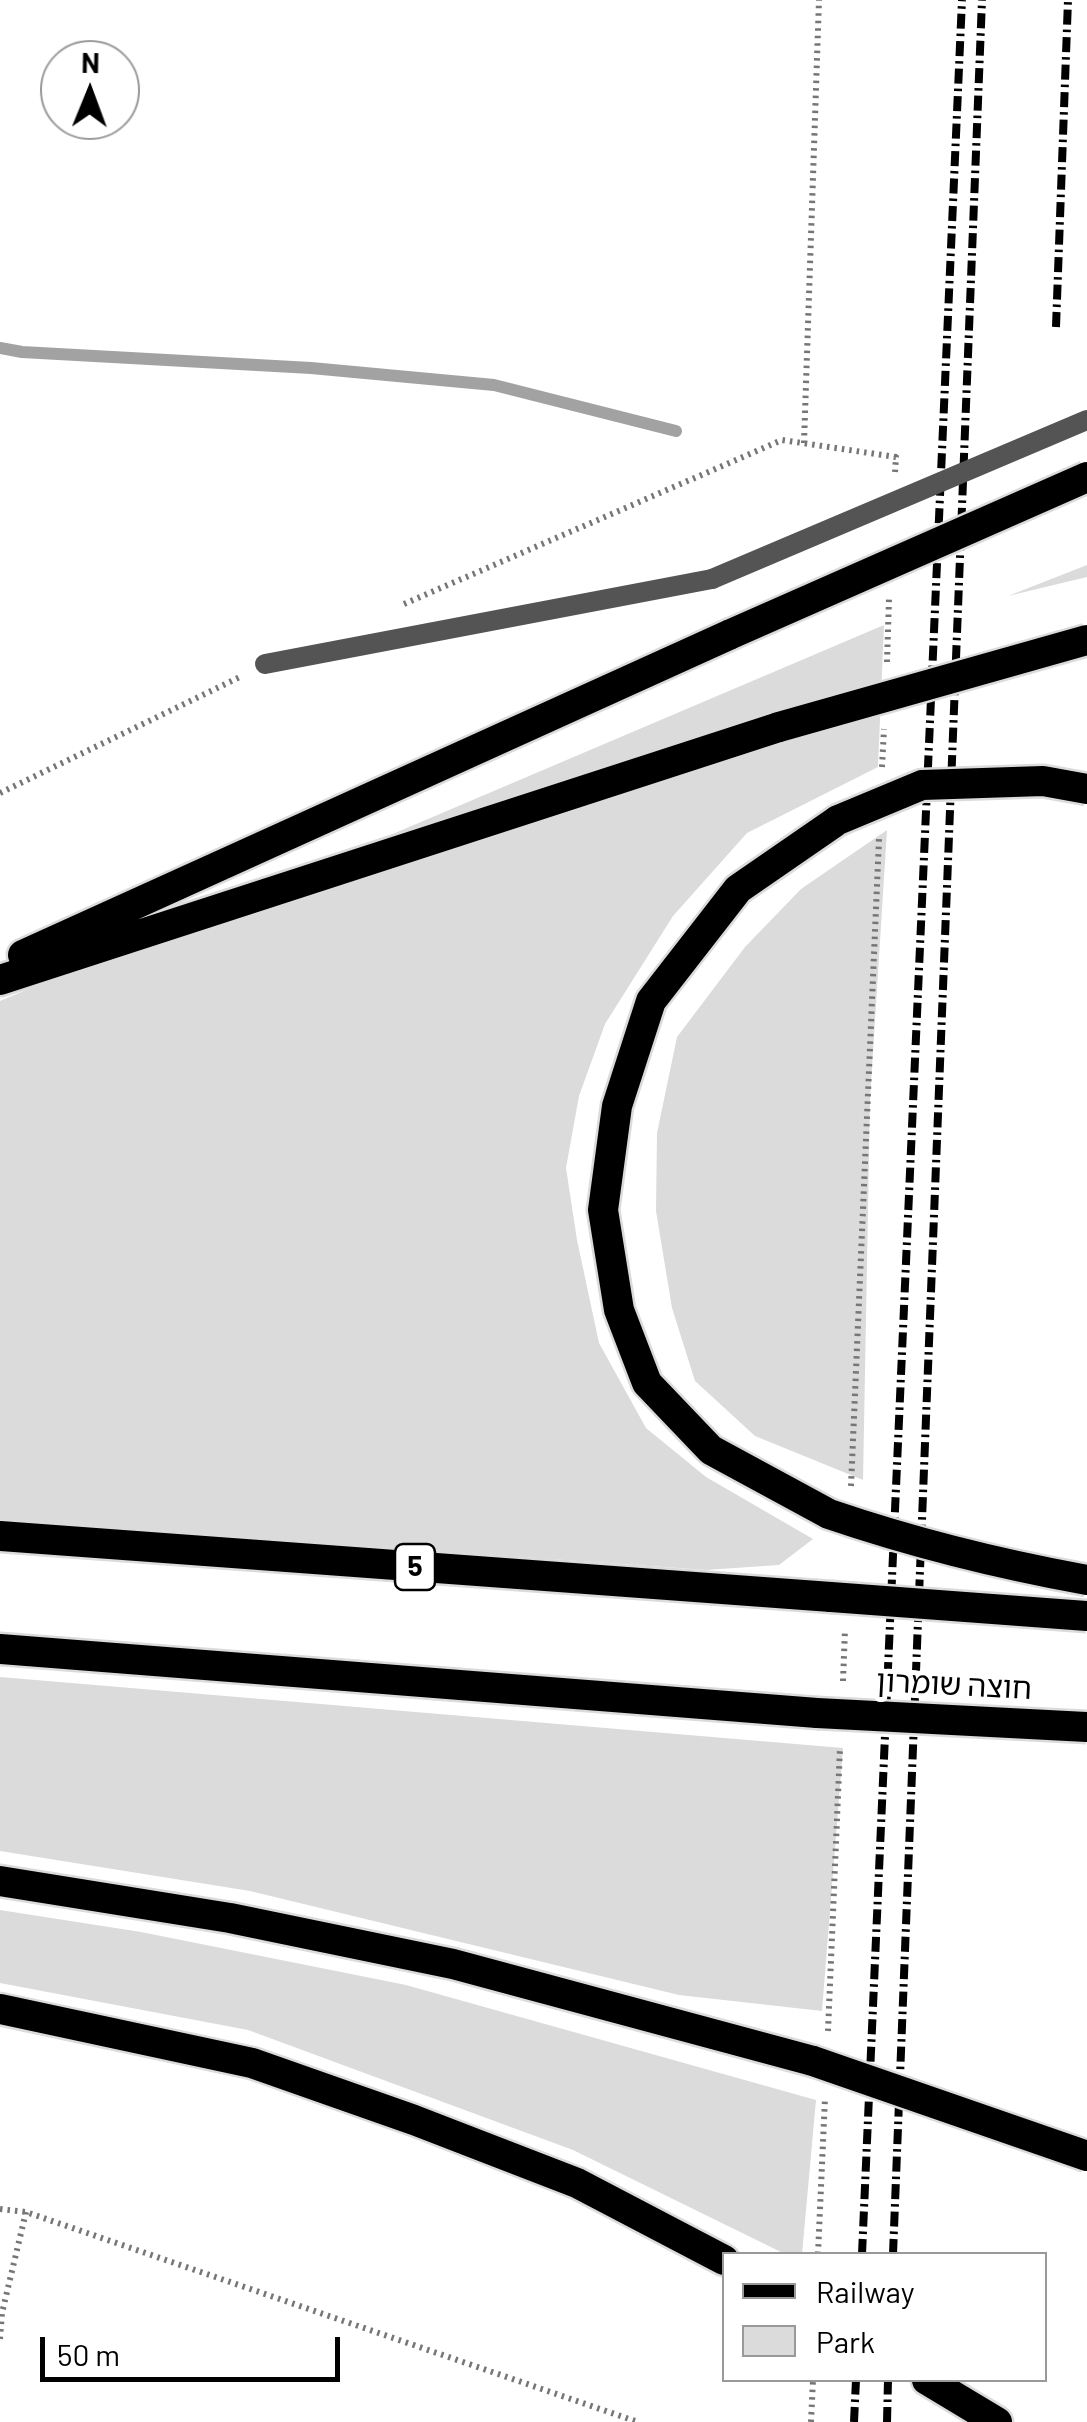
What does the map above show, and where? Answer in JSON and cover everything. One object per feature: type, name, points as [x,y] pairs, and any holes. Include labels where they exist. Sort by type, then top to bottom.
[{"type":"highway","points":[[0,965],[1087,477]]},
{"type":"highway","points":[[0,980],[779,727],[1087,640]]},
{"type":"highway","points":[[1087,788],[1044,781],[922,785],[838,820],[738,889],[651,1001],[617,1106],[603,1210],[619,1310],[647,1383],[711,1450],[840,1504],[879,1531],[999,1564],[1087,1580]]},
{"type":"highway","name":"5","points":[[0,1536],[838,1606],[1087,1616]]},
{"type":"highway","name":"חוצה שומרון","points":[[0,1649],[817,1712],[1087,1727]]},
{"type":"highway","points":[[0,1881],[230,1918],[821,2048],[1087,2156]]},
{"type":"highway","points":[[0,2009],[268,2069],[577,2183],[722,2259]]},
{"type":"highway","points":[[930,2382],[997,2422]]},
{"type":"lane","points":[[266,664],[712,579],[1087,420]]},
{"type":"path","points":[[804,444],[819,0]]},
{"type":"path","points":[[390,610],[782,440],[896,456],[895,476]]},
{"type":"path","points":[[886,676],[890,596]]},
{"type":"path","points":[[0,793],[266,664]]},
{"type":"path","points":[[882,776],[884,716]]},
{"type":"path","points":[[840,1504],[879,836]]},
{"type":"path","points":[[838,1606],[842,1695]]},
{"type":"path","points":[[821,2048],[840,1735]]},
{"type":"path","points":[[818,2252],[825,2095]]},
{"type":"path","points":[[0,2209],[26,2212],[638,2422]]},
{"type":"path","points":[[0,2339],[2,2313],[26,2212]]},
{"type":"path","points":[[811,2422],[813,2382]]},
{"type":"green space","points":[[1087,565],[1087,577],[1008,596]]},
{"type":"green space","points":[[884,625],[878,767],[747,833],[673,916],[605,1024],[579,1096],[566,1168],[599,1343],[646,1428],[706,1477],[813,1539],[779,1565],[706,1570],[0,1520],[0,1001]]},
{"type":"green space","points":[[887,830],[870,1100],[863,1480],[755,1436],[695,1381],[672,1308],[656,1211],[657,1133],[677,1037],[745,947],[801,889]]},
{"type":"green space","points":[[0,1677],[843,1748],[822,2011],[679,1995],[250,1891],[0,1851]]},
{"type":"green space","points":[[0,1910],[141,1932],[406,1985],[816,2100],[802,2252],[781,2252],[573,2150],[248,2030],[0,1983]]},
{"type":"waterway","points":[[0,348],[311,368],[494,385],[676,431]]},
{"type":"railway","points":[[862,2252],[962,0]]},
{"type":"railway","points":[[893,2252],[982,0]]},
{"type":"railway","points":[[1056,327],[1068,0]]},
{"type":"railway","points":[[854,2422],[856,2382]]},
{"type":"railway","points":[[887,2422],[888,2382]]}]
